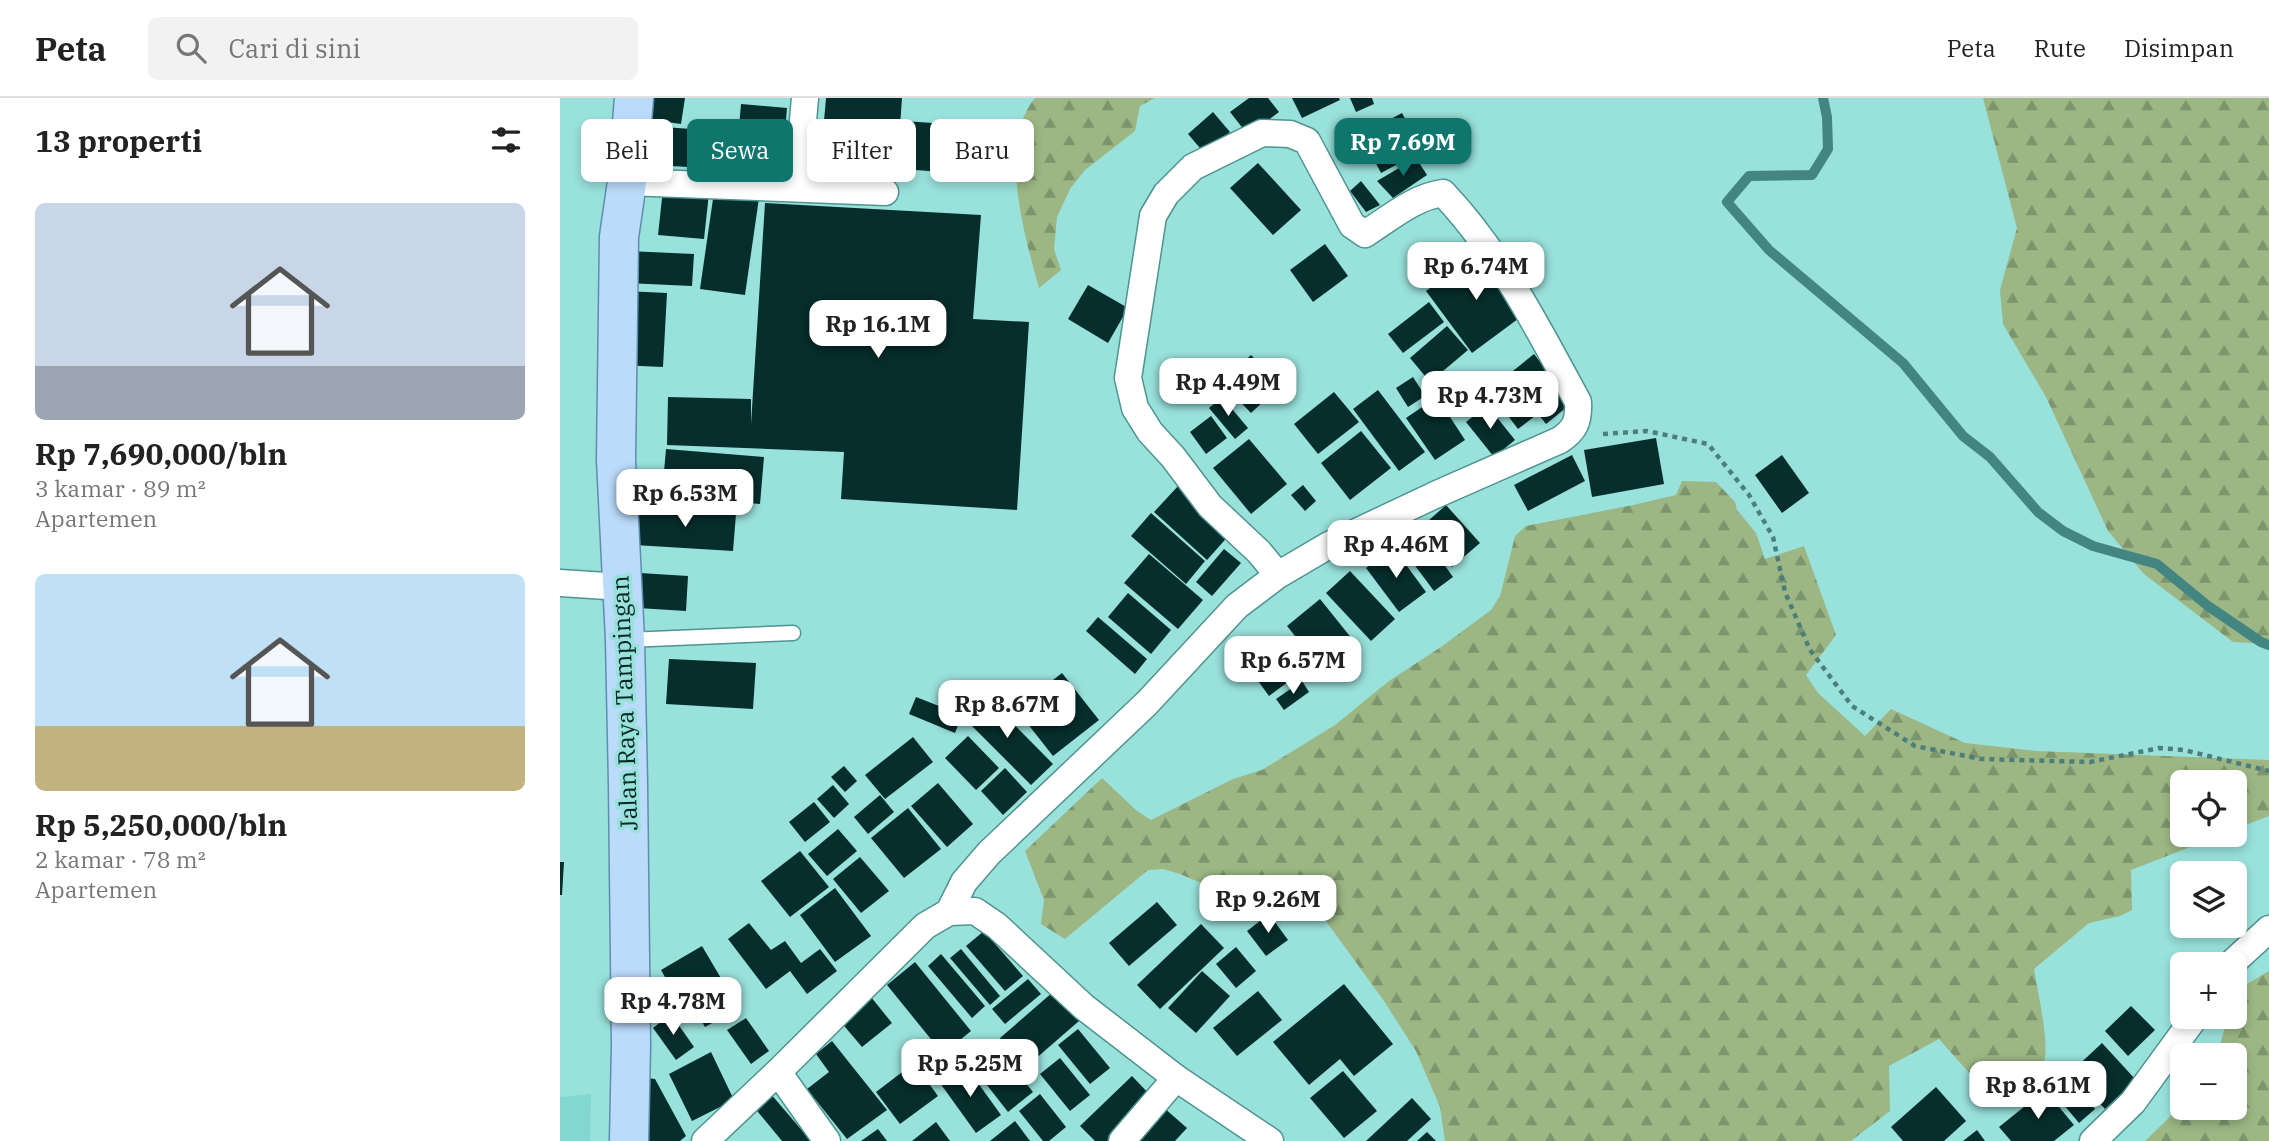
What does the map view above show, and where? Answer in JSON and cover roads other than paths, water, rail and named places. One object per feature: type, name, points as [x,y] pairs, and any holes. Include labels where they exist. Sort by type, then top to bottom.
[{"type":"main road","name":"Jalan Raya Tampingan","points":[[632,119],[634,98]]},
{"type":"main road","name":"Jalan Raya Tampingan","points":[[627,182],[619,237],[616,460],[625,640],[631,1045],[629,1141]]},
{"type":"street","points":[[797,188],[805,98]]},
{"type":"street","points":[[949,912],[964,882],[989,853],[1147,703],[1237,606],[1278,575],[1329,545],[1560,440],[1571,432],[1579,418],[1578,402],[1507,276],[1464,214],[1443,193],[1430,194],[1365,234],[1352,225],[1307,141],[1290,134],[1262,133],[1193,167],[1166,194],[1153,216],[1128,378],[1135,408],[1150,432],[1210,506],[1259,552],[1278,575]]},
{"type":"street","points":[[627,182],[885,192]]},
{"type":"street","points":[[560,583],[622,587]]},
{"type":"street","points":[[705,1141],[925,926],[949,912],[975,911],[997,926],[1084,1007],[1176,1078],[1270,1141]]},
{"type":"street","points":[[2243,952],[2269,929]]},
{"type":"street","points":[[2093,1141],[2133,1102],[2186,1029]]},
{"type":"street","points":[[778,1072],[827,1141]]},
{"type":"street","points":[[1122,1141],[1176,1078]]},
{"type":"lane","points":[[625,640],[793,633]]},
{"type":"waterway","points":[[1823,98],[1827,117],[1828,149],[1812,175],[1749,176],[1727,202],[1769,250],[1903,363],[1963,436],[1990,457],[2038,512],[2063,531],[2093,546],[2157,564],[2208,606],[2269,645]]}]
